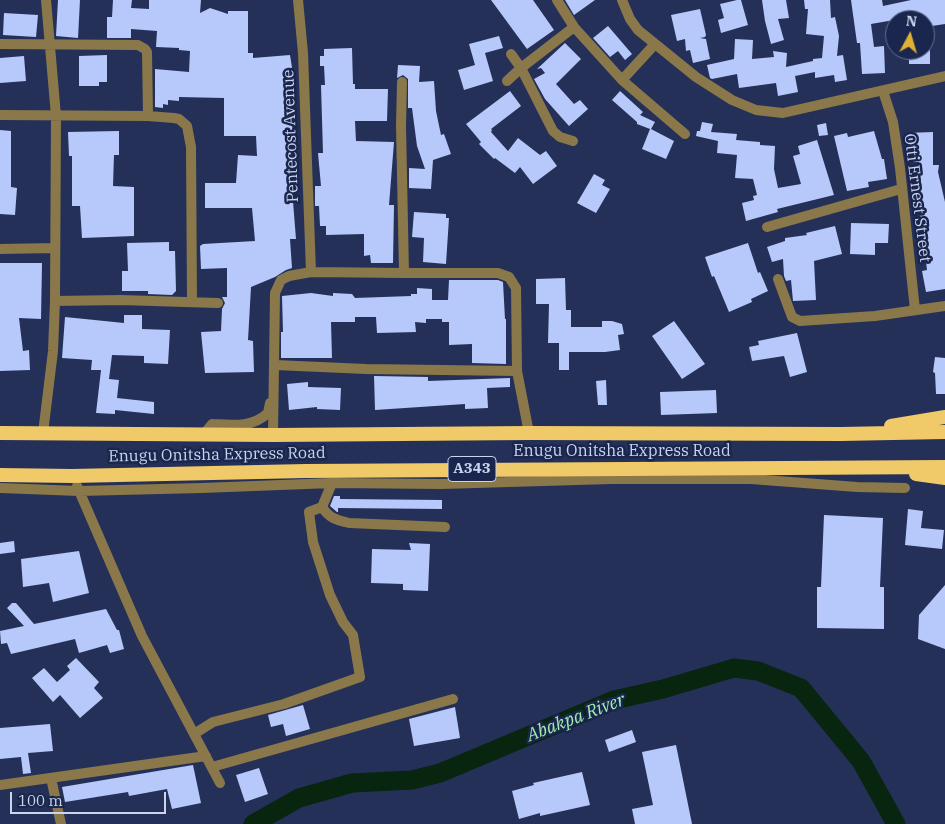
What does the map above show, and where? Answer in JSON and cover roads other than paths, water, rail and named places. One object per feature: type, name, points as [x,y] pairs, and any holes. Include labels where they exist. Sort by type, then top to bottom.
[{"type":"highway","points":[[841,434],[945,417]]},
{"type":"highway","name":"Enugu Onitsha Express Road","points":[[0,433],[273,435],[529,433],[841,434],[945,432]]},
{"type":"highway","points":[[898,466],[902,471],[945,478]]},
{"type":"highway","name":"Enugu Onitsha Express Road","points":[[0,475],[72,476],[326,470],[945,467]]},
{"type":"street","points":[[43,433],[53,351],[55,301],[56,116],[46,0]]},
{"type":"street","name":"Pentecost Avenue","points":[[298,0],[303,53],[311,272]]},
{"type":"street","points":[[556,0],[574,27],[622,80],[685,134]]},
{"type":"street","points":[[625,0],[634,25],[654,44],[696,77],[732,100],[756,110],[783,113],[945,76]]},
{"type":"street","points":[[507,81],[520,68],[574,27]]},
{"type":"street","points":[[0,44],[138,45],[143,47],[147,52],[148,116]]},
{"type":"street","points":[[622,80],[654,44]]},
{"type":"street","points":[[511,54],[553,132],[560,137],[574,141]]},
{"type":"street","points":[[402,82],[404,273]]},
{"type":"street","name":"Otti Ernest Street","points":[[883,91],[892,122],[900,168],[915,310]]},
{"type":"street","points":[[0,115],[148,116],[179,119],[187,126],[191,147],[192,302]]},
{"type":"street","points":[[767,227],[901,189]]},
{"type":"street","points":[[0,249],[55,248]]},
{"type":"street","points":[[273,435],[275,293],[282,280],[289,276],[311,272],[488,272],[509,277],[516,288],[517,371],[529,433]]},
{"type":"street","points":[[778,280],[792,317],[800,322],[875,316],[945,306]]},
{"type":"street","points":[[55,301],[120,300],[218,303]]},
{"type":"street","points":[[275,365],[366,369],[517,371]]},
{"type":"street","points":[[204,434],[212,424],[240,425],[262,418],[268,413],[269,404],[274,395]]},
{"type":"street","points":[[72,476],[142,636],[220,783]]},
{"type":"street","points":[[0,488],[79,491],[332,483],[442,484],[611,479],[751,479],[857,487],[905,488]]},
{"type":"street","points":[[194,734],[213,722],[284,704],[360,677],[353,635],[342,622],[330,595],[314,542],[309,512],[322,506],[332,483]]},
{"type":"street","points":[[322,506],[328,516],[349,523],[445,527]]},
{"type":"street","points":[[212,767],[453,699]]},
{"type":"street","points":[[0,785],[206,756]]},
{"type":"street","points":[[51,778],[61,824]]},
{"type":"waterway","name":"Abakpa River","points":[[253,824],[299,798],[352,783],[412,780],[440,773],[614,700],[663,689],[734,668],[758,671],[801,688],[861,761],[896,824]]}]
